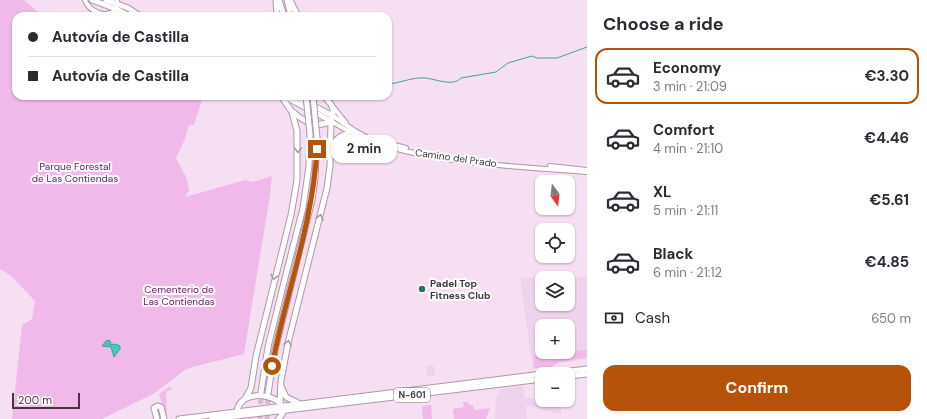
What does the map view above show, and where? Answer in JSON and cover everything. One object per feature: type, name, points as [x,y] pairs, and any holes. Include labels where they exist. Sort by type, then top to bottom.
[{"type":"highway","points":[[92,0],[117,3],[126,12]]},
{"type":"highway","points":[[106,0],[117,3],[134,12]]},
{"type":"highway","points":[[277,12],[278,0]]},
{"type":"highway","points":[[278,0],[282,12]]},
{"type":"highway","points":[[287,0],[290,12]]},
{"type":"highway","points":[[290,0],[296,12]]},
{"type":"highway","points":[[285,100],[289,105]]},
{"type":"highway","points":[[238,415],[239,406],[251,388],[262,328],[291,215],[297,171],[298,137],[288,100]]},
{"type":"highway","points":[[294,100],[332,118]]},
{"type":"highway","points":[[303,100],[332,118]]},
{"type":"highway","points":[[261,392],[270,340],[303,208],[309,171],[310,134],[306,100]]},
{"type":"highway","points":[[268,393],[275,350],[312,200],[315,178],[317,138],[313,100]]},
{"type":"highway","points":[[327,100],[331,105]]},
{"type":"highway","points":[[279,418],[281,406],[281,381],[288,343],[324,201],[328,179],[332,118],[329,100]]},
{"type":"highway","points":[[292,112],[299,118],[309,123],[323,124],[332,118]]},
{"type":"highway","name":"N-601","points":[[575,370],[587,369]]},
{"type":"highway","points":[[575,375],[587,374]]},
{"type":"highway","name":"N-601","points":[[238,415],[281,406],[535,375]]},
{"type":"highway","points":[[482,378],[502,379]]},
{"type":"highway","points":[[281,381],[283,393],[286,397],[299,404]]},
{"type":"highway","name":"N-601","points":[[281,406],[339,403],[535,381]]},
{"type":"highway","points":[[522,385],[535,382]]},
{"type":"highway","points":[[422,394],[452,394]]},
{"type":"highway","points":[[245,399],[265,396],[273,398],[281,406]]},
{"type":"highway","points":[[339,403],[360,404]]},
{"type":"highway","points":[[157,418],[154,408],[158,406],[160,407],[164,418]]},
{"type":"highway","points":[[179,419],[238,415]]},
{"type":"highway","points":[[212,419],[238,415]]},
{"type":"main road","points":[[85,0],[93,10],[98,12]]},
{"type":"main road","points":[[110,12],[117,3]]},
{"type":"main road","points":[[331,105],[350,128]]},
{"type":"main road","name":"Camino del Prado","points":[[332,118],[370,138],[434,154],[587,171]]},
{"type":"main road","name":"Camino del Prado","points":[[332,118],[351,133],[379,144],[434,157],[480,163],[587,171]]},
{"type":"main road","points":[[330,151],[338,137],[351,133]]},
{"type":"shaded area","points":[[535,277],[535,311],[575,311],[575,277],[587,277],[587,359],[559,363],[551,367],[535,367],[535,369],[533,369],[520,278]]},
{"type":"shaded area","points":[[109,340],[111,342],[110,345],[115,344],[120,346],[120,349],[114,357],[111,347],[102,346]]},
{"type":"shaded area","points":[[426,366],[434,366],[435,376],[427,376]]},
{"type":"shaded area","points":[[523,386],[524,398],[535,399],[535,407],[561,407],[561,414],[526,405],[527,419],[495,419],[496,399],[500,389]]},
{"type":"green space","points":[[0,0],[24,0],[39,12],[12,12],[12,100],[202,100],[194,125],[189,125],[185,139],[176,158],[187,179],[189,191],[185,197],[245,180],[253,182],[272,176],[244,354],[185,370],[153,394],[102,419],[12,419],[22,325],[32,319],[35,301],[11,276],[0,269]]},
{"type":"green space","points":[[587,350],[587,358],[562,361],[551,367],[534,368],[533,356],[535,356],[535,359],[575,359],[575,351]]},
{"type":"green space","points":[[171,386],[171,390],[166,391],[167,414],[165,414],[159,394]]},
{"type":"green space","points":[[463,402],[468,402],[469,405],[473,405],[474,410],[490,408],[486,419],[454,419],[453,409],[464,407]]},
{"type":"green space","points":[[431,405],[432,419],[423,419],[422,406]]},
{"type":"waterway","points":[[392,83],[420,78],[454,82],[461,78],[496,72],[508,63],[532,56],[537,58],[557,58],[587,47]]},
{"type":"tunnel","points":[[260,419],[261,393]]},
{"type":"tunnel","points":[[267,419],[268,394]]},
{"type":"place","name":"Padel Top Fitness Club","points":[[422,289]]},
{"type":"route","points":[[272,366],[286,301],[309,216],[315,178],[317,149]]},
{"type":"park label","name":"Parque Forestal de Las Contiendas","points":[[75,172]]},
{"type":"park label","name":"Cementerio de Las Contiendas","points":[[179,294]]}]
